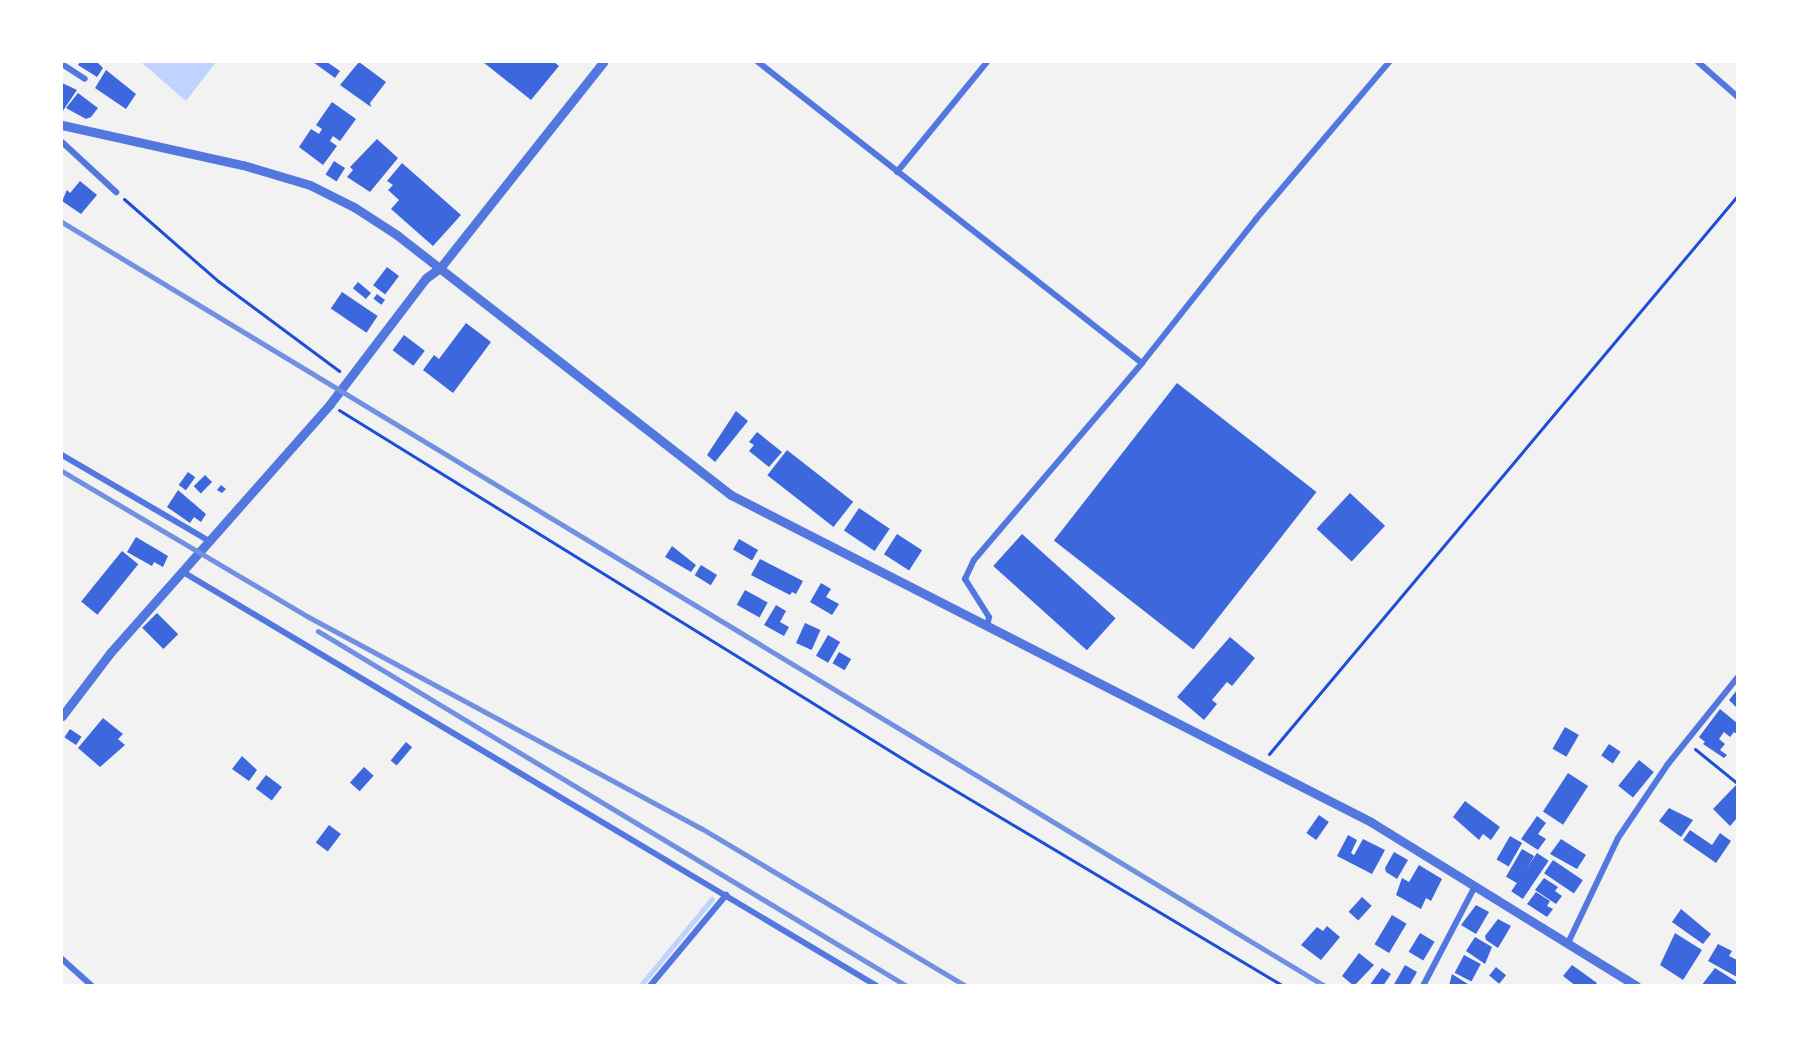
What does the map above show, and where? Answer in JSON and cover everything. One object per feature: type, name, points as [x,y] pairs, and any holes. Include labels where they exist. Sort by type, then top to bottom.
[{"type":"street","points":[[62,716],[110,652],[330,404],[426,278],[441,268],[603,62]]},
{"type":"street","points":[[758,62],[1142,363]]},
{"type":"street","points":[[897,172],[987,62]]},
{"type":"street","points":[[987,628],[989,616],[968,584],[967,572],[1142,363],[1256,219],[1389,62]]},
{"type":"street","points":[[1698,62],[1737,98]]},
{"type":"street","points":[[62,64],[85,79]]},
{"type":"street","points":[[62,125],[243,165],[310,185],[354,207],[441,268],[731,495],[1258,767],[1371,822],[1637,986]]},
{"type":"street","points":[[62,142],[116,192]]},
{"type":"street","points":[[62,455],[209,541]]},
{"type":"street","points":[[183,572],[877,986]]},
{"type":"street","points":[[1568,943],[1618,838],[1737,677]]},
{"type":"street","points":[[1423,986],[1475,886]]},
{"type":"street","points":[[650,986],[726,895]]},
{"type":"street","points":[[62,959],[92,986]]},
{"type":"path","points":[[116,192],[218,281],[348,378]]},
{"type":"path","points":[[1258,767],[1737,195]]},
{"type":"path","points":[[330,404],[921,770],[1284,986]]},
{"type":"path","points":[[1687,742],[1737,784]]},
{"type":"water","points":[[141,62],[216,62],[186,101]]},
{"type":"building","points":[[80,62],[97,62],[103,68],[97,77],[78,65]]},
{"type":"building","points":[[313,62],[327,62],[340,71],[335,78]]},
{"type":"building","points":[[359,62],[386,82],[370,103],[371,107],[340,85]]},
{"type":"building","points":[[483,62],[554,62],[559,66],[531,100]]},
{"type":"building","points":[[106,70],[136,94],[126,109],[95,88]]},
{"type":"building","points":[[62,83],[77,90],[62,112]]},
{"type":"building","points":[[78,93],[98,108],[91,117],[86,119],[66,108]]},
{"type":"building","points":[[332,102],[356,119],[340,141],[333,136],[330,141],[337,146],[323,165],[299,147],[311,129],[319,134],[322,129],[316,125]]},
{"type":"building","points":[[377,139],[398,158],[370,192],[347,177],[353,170],[350,167]]},
{"type":"building","points":[[334,161],[345,168],[337,181],[326,175]]},
{"type":"building","points":[[402,163],[461,215],[433,246],[391,209],[399,200],[388,190],[393,185],[387,181]]},
{"type":"building","points":[[80,181],[97,195],[81,214],[62,201],[67,190],[70,193]]},
{"type":"building","points":[[387,267],[399,276],[385,294],[373,285]]},
{"type":"building","points":[[358,282],[371,293],[366,299],[353,288]]},
{"type":"building","points":[[342,292],[378,316],[366,333],[331,309]]},
{"type":"building","points":[[377,294],[385,300],[381,305],[373,299]]},
{"type":"building","points":[[466,323],[491,342],[453,393],[423,370],[434,355],[439,359]]},
{"type":"building","points":[[404,335],[425,351],[413,366],[393,350]]},
{"type":"building","points":[[1177,383],[1316,492],[1193,650],[1054,541]]},
{"type":"building","points":[[736,411],[748,421],[715,462],[707,455]]},
{"type":"building","points":[[757,432],[782,452],[769,467],[749,451],[754,445],[749,442]]},
{"type":"building","points":[[787,450],[853,502],[833,527],[767,475]]},
{"type":"building","points":[[188,472],[195,477],[186,490],[179,485]]},
{"type":"building","points":[[205,475],[212,482],[201,493],[194,486]]},
{"type":"building","points":[[221,485],[226,489],[222,493],[217,490]]},
{"type":"building","points":[[178,490],[206,514],[201,522],[194,517],[190,523],[167,507]]},
{"type":"building","points":[[1350,493],[1385,526],[1352,562],[1317,529]]},
{"type":"building","points":[[859,508],[890,529],[875,551],[844,530]]},
{"type":"building","points":[[897,534],[922,550],[909,570],[884,554]]},
{"type":"building","points":[[1022,534],[1116,618],[1087,650],[993,566]]},
{"type":"building","points":[[136,537],[168,556],[163,567],[154,562],[152,566],[127,552]]},
{"type":"building","points":[[739,539],[758,550],[752,560],[733,549]]},
{"type":"building","points":[[672,546],[696,565],[691,572],[665,557]]},
{"type":"building","points":[[122,551],[138,564],[97,615],[81,602]]},
{"type":"building","points":[[760,559],[803,581],[796,594],[792,592],[790,595],[751,575]]},
{"type":"building","points":[[701,565],[717,575],[711,585],[695,575]]},
{"type":"building","points":[[821,583],[831,589],[826,597],[839,604],[832,615],[810,602]]},
{"type":"building","points":[[745,590],[768,603],[759,617],[737,605]]},
{"type":"building","points":[[776,605],[786,611],[780,622],[789,627],[784,636],[764,625]]},
{"type":"building","points":[[157,613],[178,634],[163,649],[142,628]]},
{"type":"building","points":[[805,623],[821,630],[812,650],[796,643]]},
{"type":"building","points":[[828,635],[840,642],[828,663],[816,656]]},
{"type":"building","points":[[1230,637],[1255,658],[1232,686],[1227,682],[1212,700],[1217,704],[1204,720],[1177,697]]},
{"type":"building","points":[[839,652],[851,659],[845,670],[832,663]]},
{"type":"building","points":[[1737,690],[1737,708],[1729,700]]},
{"type":"building","points":[[1720,709],[1737,723],[1737,734],[1734,732],[1730,737],[1724,732],[1719,739],[1725,744],[1720,750],[1727,755],[1724,758],[1703,744],[1705,742],[1699,737]]},
{"type":"building","points":[[103,718],[123,734],[118,739],[125,745],[100,767],[78,748]]},
{"type":"building","points":[[1565,727],[1579,735],[1566,757],[1552,749]]},
{"type":"building","points":[[70,729],[82,737],[76,745],[64,737]]},
{"type":"building","points":[[406,742],[412,747],[397,766],[391,760]]},
{"type":"building","points":[[1609,744],[1621,752],[1613,763],[1601,756]]},
{"type":"building","points":[[242,756],[257,770],[249,781],[232,769]]},
{"type":"building","points":[[1639,760],[1654,772],[1633,798],[1618,786]]},
{"type":"building","points":[[364,767],[374,776],[360,791],[350,783]]},
{"type":"building","points":[[1568,773],[1588,786],[1563,825],[1543,812]]},
{"type":"building","points":[[266,775],[282,787],[272,801],[256,789]]},
{"type":"building","points":[[1736,785],[1737,818],[1730,826],[1713,809]]},
{"type":"building","points":[[1465,801],[1500,827],[1491,840],[1483,834],[1479,840],[1453,817]]},
{"type":"building","points":[[1669,808],[1693,820],[1681,837],[1659,821]]},
{"type":"building","points":[[1319,815],[1329,822],[1316,840],[1306,833]]},
{"type":"building","points":[[1537,816],[1546,823],[1538,834],[1546,839],[1538,850],[1521,839]]},
{"type":"building","points":[[329,825],[341,834],[328,852],[316,843]]},
{"type":"building","points":[[1690,830],[1712,845],[1720,833],[1731,841],[1716,863],[1683,840]]},
{"type":"building","points":[[1348,835],[1357,840],[1351,853],[1354,855],[1363,839],[1385,850],[1372,874],[1337,856]]},
{"type":"building","points":[[1510,836],[1522,843],[1509,866],[1496,859]]},
{"type":"building","points":[[1561,839],[1586,855],[1577,869],[1550,854]]},
{"type":"building","points":[[1522,849],[1534,856],[1518,884],[1506,877]]},
{"type":"building","points":[[1394,852],[1408,860],[1397,879],[1386,872],[1385,868]]},
{"type":"building","points":[[1537,853],[1549,861],[1523,899],[1511,891]]},
{"type":"building","points":[[1553,860],[1583,880],[1574,893],[1544,873]]},
{"type":"building","points":[[1419,865],[1442,879],[1431,901],[1426,898],[1421,909],[1396,895],[1402,878],[1409,882]]},
{"type":"building","points":[[1544,878],[1558,887],[1555,891],[1562,896],[1556,904],[1535,890]]},
{"type":"building","points":[[1536,892],[1550,901],[1547,906],[1553,909],[1547,917],[1527,904]]},
{"type":"building","points":[[1362,897],[1372,906],[1358,921],[1349,912]]},
{"type":"building","points":[[1476,905],[1489,912],[1476,934],[1461,925]]},
{"type":"building","points":[[1681,909],[1711,934],[1703,944],[1672,922]]},
{"type":"building","points":[[1392,915],[1407,924],[1389,953],[1374,944]]},
{"type":"building","points":[[1498,919],[1511,926],[1498,948],[1486,940],[1485,936]]},
{"type":"building","points":[[1327,926],[1340,937],[1321,960],[1301,945],[1317,927],[1323,931]]},
{"type":"building","points":[[1420,933],[1435,942],[1423,961],[1409,952]]},
{"type":"building","points":[[1675,933],[1702,950],[1683,980],[1660,965]]},
{"type":"building","points":[[1475,937],[1492,947],[1485,964],[1466,951]]},
{"type":"building","points":[[1718,944],[1732,951],[1729,956],[1737,960],[1737,977],[1708,961]]},
{"type":"building","points":[[1359,953],[1374,965],[1354,986],[1342,976]]},
{"type":"building","points":[[1464,955],[1481,964],[1471,982],[1455,973]]},
{"type":"building","points":[[1405,965],[1417,972],[1409,986],[1393,986]]},
{"type":"building","points":[[1572,965],[1597,983],[1595,986],[1576,986],[1563,976]]},
{"type":"building","points":[[1496,967],[1506,975],[1499,984],[1489,976]]},
{"type":"building","points":[[1382,968],[1391,974],[1383,986],[1369,986]]},
{"type":"building","points":[[1715,968],[1737,982],[1737,986],[1701,986]]},
{"type":"building","points":[[1452,974],[1471,986],[1449,986]]},
{"type":"waterway","points":[[640,986],[712,899]]},
{"type":"railway","points":[[62,222],[1325,986]]},
{"type":"railway","points":[[62,471],[309,617],[701,828],[966,986]]},
{"type":"railway","points":[[318,631],[907,986]]}]
